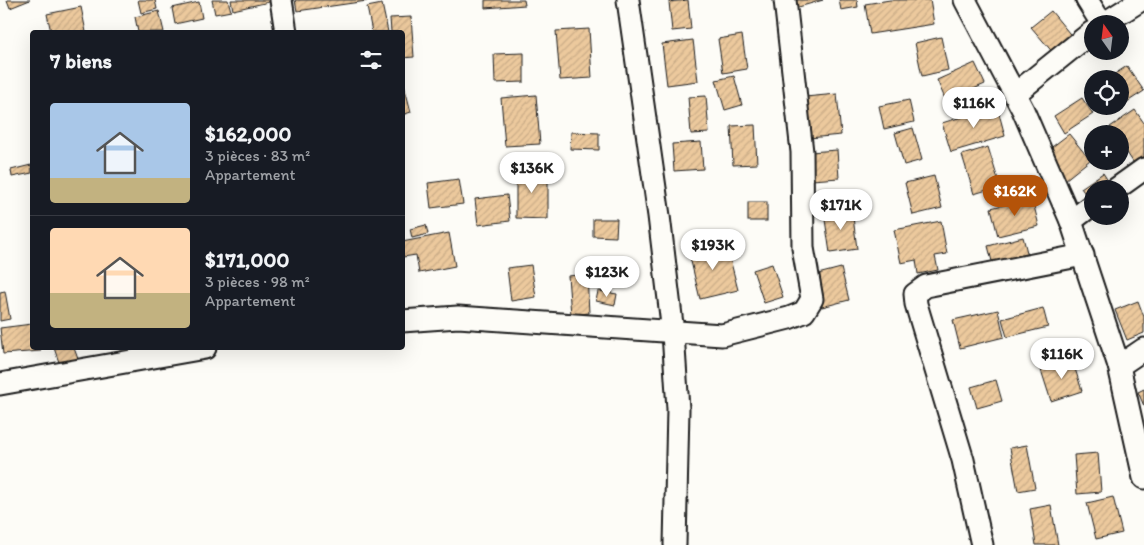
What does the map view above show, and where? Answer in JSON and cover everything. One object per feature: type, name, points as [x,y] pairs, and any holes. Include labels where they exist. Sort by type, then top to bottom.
[{"type":"street","points":[[281,0],[286,30]]},
{"type":"street","points":[[628,0],[659,216],[673,333],[678,409],[675,545]]},
{"type":"street","points":[[405,321],[458,317],[722,335],[789,318],[804,312],[812,300],[803,248],[802,152],[785,0]]},
{"type":"street","points":[[965,0],[1015,94],[1071,221],[1119,366],[1144,478]]},
{"type":"street","points":[[1087,0],[1097,15]]},
{"type":"street","points":[[1117,15],[1141,0]]},
{"type":"street","points":[[1015,94],[1084,38]]},
{"type":"street","points":[[1129,180],[1144,169]]},
{"type":"street","points":[[1071,221],[1084,211]]},
{"type":"street","points":[[982,545],[963,460],[916,304],[915,294],[926,286],[1083,255]]},
{"type":"street","points":[[1119,366],[1144,349]]},
{"type":"street","points":[[0,384],[194,350]]},
{"type":"building","points":[[7,0],[30,0],[10,8]]},
{"type":"building","points":[[138,0],[155,0],[157,9],[141,13]]},
{"type":"building","points":[[212,0],[228,0],[231,11],[215,14]]},
{"type":"building","points":[[231,0],[278,0],[233,10]]},
{"type":"building","points":[[295,0],[367,0],[367,1],[297,11]]},
{"type":"building","points":[[485,0],[524,0],[525,5],[485,8]]},
{"type":"building","points":[[688,0],[691,29],[672,31],[669,2]]},
{"type":"building","points":[[793,0],[823,0],[795,8]]},
{"type":"building","points":[[839,0],[857,0],[858,7],[841,10]]},
{"type":"building","points":[[890,0],[930,0],[934,24],[870,34],[865,4]]},
{"type":"building","points":[[199,2],[202,18],[175,24],[172,8]]},
{"type":"building","points":[[382,4],[388,30],[372,30],[367,7]]},
{"type":"building","points":[[81,7],[86,30],[51,30],[47,14]]},
{"type":"building","points":[[159,11],[164,30],[138,30],[135,17]]},
{"type":"building","points":[[1051,11],[1074,39],[1055,55],[1031,27]]},
{"type":"building","points":[[411,17],[414,57],[405,58],[405,30],[391,30],[390,18]]},
{"type":"building","points":[[589,29],[592,78],[560,80],[556,31]]},
{"type":"building","points":[[742,35],[747,69],[723,73],[718,39]]},
{"type":"building","points":[[941,37],[948,70],[922,76],[915,43]]},
{"type":"building","points":[[693,40],[698,81],[667,85],[662,44]]},
{"type":"building","points":[[524,53],[524,82],[495,83],[494,54]]},
{"type":"building","points":[[975,63],[985,84],[946,101],[937,80]]},
{"type":"building","points":[[1127,66],[1144,91],[1129,101],[1129,70],[1121,70]]},
{"type":"building","points":[[734,76],[742,105],[725,110],[716,80]]},
{"type":"building","points":[[405,89],[411,112],[405,114]]},
{"type":"building","points":[[837,94],[841,135],[809,138],[805,97]]},
{"type":"building","points":[[536,95],[540,144],[505,146],[501,98]]},
{"type":"building","points":[[706,96],[709,133],[691,134],[688,97]]},
{"type":"building","points":[[1082,98],[1084,101],[1084,115],[1091,115],[1064,133],[1054,116]]},
{"type":"building","points":[[909,100],[914,122],[884,129],[879,106]]},
{"type":"building","points":[[997,106],[1005,136],[951,152],[942,123]]},
{"type":"building","points":[[1135,110],[1144,123],[1144,163],[1137,168],[1129,156],[1129,125],[1113,125]]},
{"type":"building","points":[[755,125],[757,164],[733,165],[731,126]]},
{"type":"building","points":[[913,128],[922,160],[904,165],[895,133]]},
{"type":"building","points":[[571,132],[599,133],[599,150],[570,149]]},
{"type":"building","points":[[1069,134],[1084,153],[1084,165],[1065,180],[1044,153]]},
{"type":"building","points":[[701,142],[703,169],[674,171],[672,144]]},
{"type":"building","points":[[988,147],[1000,186],[974,194],[962,155]]},
{"type":"building","points":[[837,150],[839,178],[812,180],[810,152]]},
{"type":"building","points":[[30,165],[30,173],[12,177],[11,170]]},
{"type":"building","points":[[516,170],[548,171],[548,219],[516,218]]},
{"type":"building","points":[[1103,173],[1108,180],[1093,180]]},
{"type":"building","points":[[934,176],[942,208],[913,215],[905,183]]},
{"type":"building","points":[[459,179],[463,204],[431,208],[428,183]]},
{"type":"building","points":[[507,195],[510,221],[478,225],[475,199]]},
{"type":"building","points":[[1032,198],[1039,226],[998,236],[991,208]]},
{"type":"building","points":[[748,202],[767,202],[767,221],[748,221]]},
{"type":"building","points":[[852,209],[857,249],[830,253],[824,213]]},
{"type":"building","points":[[593,219],[617,219],[616,237],[593,236]]},
{"type":"building","points":[[941,221],[947,254],[935,256],[938,270],[918,274],[916,260],[901,263],[894,230]]},
{"type":"building","points":[[426,225],[428,234],[412,238],[410,229]]},
{"type":"building","points":[[449,233],[455,266],[419,273],[416,255],[405,257],[405,241]]},
{"type":"building","points":[[1023,237],[1029,260],[994,269],[988,246]]},
{"type":"building","points":[[726,243],[738,290],[700,299],[689,253]]},
{"type":"building","points":[[772,264],[783,297],[764,303],[753,270]]},
{"type":"building","points":[[531,265],[536,297],[511,301],[507,268]]},
{"type":"building","points":[[841,268],[849,300],[822,307],[814,275]]},
{"type":"building","points":[[587,274],[589,313],[571,315],[568,276]]},
{"type":"building","points":[[5,291],[10,319],[0,321],[0,292]]},
{"type":"building","points":[[598,291],[617,294],[615,305],[596,301]]},
{"type":"building","points":[[1138,301],[1144,317],[1144,333],[1127,340],[1115,310]]},
{"type":"building","points":[[1043,308],[1048,327],[1007,337],[1002,319]]},
{"type":"building","points":[[998,310],[1004,337],[960,348],[953,320]]},
{"type":"building","points":[[30,324],[30,350],[41,351],[3,354],[0,328]]},
{"type":"building","points":[[55,350],[75,350],[78,359],[60,365]]},
{"type":"building","points":[[1072,359],[1082,391],[1051,401],[1041,370]]},
{"type":"building","points":[[996,380],[1002,401],[977,408],[971,387]]},
{"type":"building","points":[[1144,389],[1144,406],[1138,392]]},
{"type":"building","points":[[1027,445],[1035,488],[1018,491],[1010,448]]},
{"type":"building","points":[[1098,453],[1101,492],[1077,494],[1074,455]]},
{"type":"building","points":[[1113,497],[1122,533],[1096,539],[1087,503]]},
{"type":"building","points":[[1051,505],[1058,545],[1036,545],[1030,509]]}]
